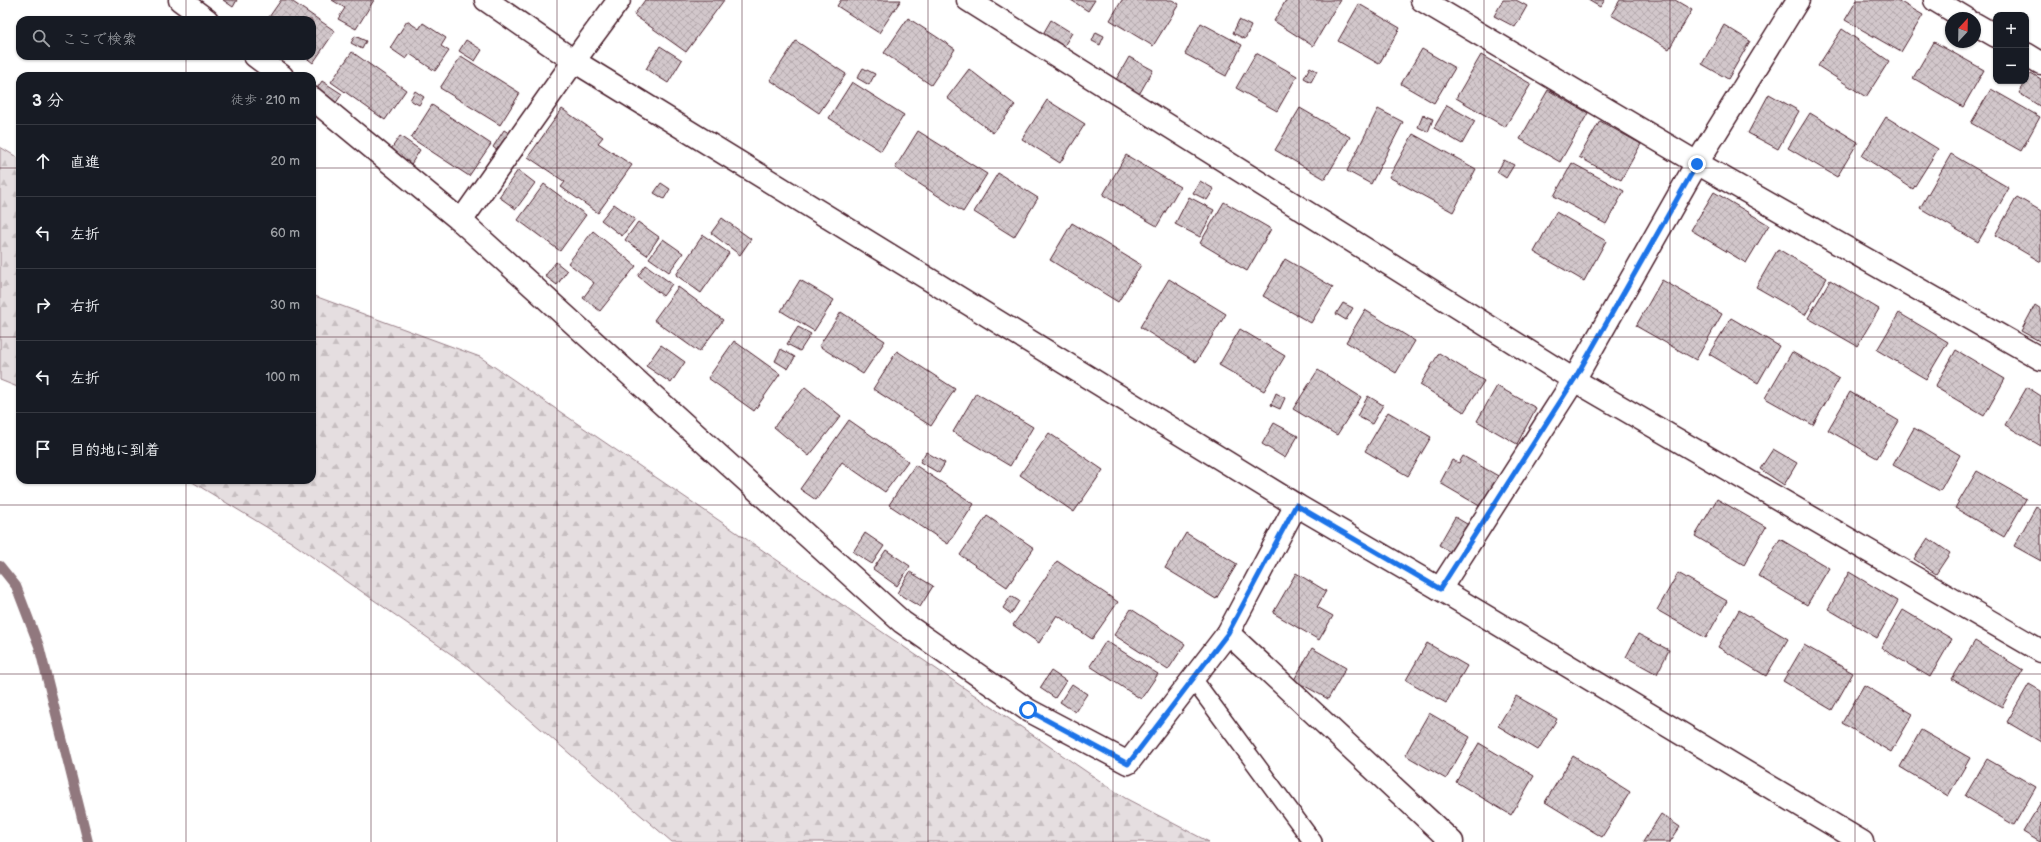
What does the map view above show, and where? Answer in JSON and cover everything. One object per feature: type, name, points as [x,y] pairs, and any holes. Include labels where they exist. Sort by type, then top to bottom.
[{"type":"street","points":[[180,0],[202,16]]},
{"type":"street","points":[[486,0],[574,61],[1296,505],[1440,589],[1862,842]]},
{"type":"street","points":[[461,221],[619,0]]},
{"type":"street","points":[[968,0],[1574,380],[2041,651]]},
{"type":"street","points":[[1422,0],[1697,164],[2041,359]]},
{"type":"street","points":[[1440,589],[1574,380],[1697,164],[1798,0]]},
{"type":"street","points":[[1935,0],[1955,12]]},
{"type":"street","points":[[1981,27],[1993,34]]},
{"type":"street","points":[[2029,56],[2041,63]]},
{"type":"street","points":[[260,60],[277,72]]},
{"type":"street","points":[[316,101],[461,221],[902,622],[1028,710],[1128,764],[1228,633],[1296,505]]},
{"type":"street","points":[[1228,633],[1452,842]]},
{"type":"lane","points":[[1193,679],[1313,842]]},
{"type":"green space","points":[[0,147],[16,157],[16,386],[0,380]]},
{"type":"green space","points":[[316,296],[480,357],[1125,798],[1209,842],[672,842],[468,666],[291,542],[196,484],[316,484]]},
{"type":"building","points":[[223,0],[237,0],[233,7]]},
{"type":"building","points":[[281,0],[290,0],[313,16],[270,16]]},
{"type":"building","points":[[332,0],[374,0],[356,29],[338,19],[345,8]]},
{"type":"building","points":[[645,0],[724,0],[686,52],[634,15]]},
{"type":"building","points":[[841,0],[901,0],[879,33],[837,6]]},
{"type":"building","points":[[1071,0],[1095,0],[1088,11]]},
{"type":"building","points":[[1122,0],[1172,0],[1179,4],[1153,46],[1110,20]]},
{"type":"building","points":[[1286,0],[1340,0],[1313,46],[1274,21]]},
{"type":"building","points":[[1503,0],[1516,0],[1527,6],[1515,27],[1494,16]]},
{"type":"building","points":[[1588,0],[1605,0],[1600,7]]},
{"type":"building","points":[[1620,0],[1675,0],[1692,10],[1669,49],[1611,15]]},
{"type":"building","points":[[1857,0],[1897,0],[1923,15],[1901,52],[1845,20]]},
{"type":"building","points":[[1359,4],[1400,28],[1379,64],[1338,41]]},
{"type":"building","points":[[316,18],[335,31],[316,59]]},
{"type":"building","points":[[908,18],[955,49],[931,85],[884,53]]},
{"type":"building","points":[[1051,20],[1072,33],[1061,51],[1040,39]]},
{"type":"building","points":[[1239,20],[1251,26],[1245,39],[1233,33]]},
{"type":"building","points":[[407,21],[419,29],[423,23],[446,38],[441,46],[449,51],[435,71],[410,54],[406,59],[390,48]]},
{"type":"building","points":[[1201,23],[1242,45],[1226,76],[1185,54]]},
{"type":"building","points":[[1724,25],[1750,41],[1728,79],[1702,64]]},
{"type":"building","points":[[1842,29],[1889,61],[1866,97],[1818,66]]},
{"type":"building","points":[[1096,32],[1104,36],[1100,45],[1092,41]]},
{"type":"building","points":[[355,36],[366,41],[362,49],[351,43]]},
{"type":"building","points":[[466,40],[482,50],[475,61],[459,51]]},
{"type":"building","points":[[796,41],[846,74],[819,113],[770,80]]},
{"type":"building","points":[[1934,42],[1984,70],[1963,107],[1913,78]]},
{"type":"building","points":[[660,46],[682,60],[668,83],[646,69]]},
{"type":"building","points":[[1422,49],[1455,68],[1434,103],[1401,84]]},
{"type":"building","points":[[352,52],[406,90],[385,120],[331,82]]},
{"type":"building","points":[[1256,53],[1297,76],[1277,111],[1236,88]]},
{"type":"building","points":[[1481,55],[1531,84],[1505,127],[1456,98]]},
{"type":"building","points":[[461,56],[520,93],[500,125],[440,88]]},
{"type":"building","points":[[1129,57],[1153,70],[1137,98],[1113,85]]},
{"type":"building","points":[[1310,67],[1317,71],[1311,82],[1304,78]]},
{"type":"building","points":[[863,68],[875,74],[869,85],[857,78]]},
{"type":"building","points":[[969,69],[1015,105],[993,133],[947,98]]},
{"type":"building","points":[[2031,73],[2041,79],[2041,107],[2019,93],[2024,84],[2029,84],[2029,76]]},
{"type":"building","points":[[322,81],[342,94],[333,107],[316,96],[316,90]]},
{"type":"building","points":[[852,82],[904,115],[881,151],[829,118]]},
{"type":"building","points":[[1991,89],[2040,117],[2021,151],[1971,123]]},
{"type":"building","points":[[1548,90],[1588,113],[1560,162],[1520,139]]},
{"type":"building","points":[[415,91],[424,97],[419,105],[410,100]]},
{"type":"building","points":[[1769,94],[1799,111],[1778,149],[1748,133]]},
{"type":"building","points":[[1047,100],[1085,124],[1060,163],[1022,139]]},
{"type":"building","points":[[432,105],[491,144],[469,176],[411,138]]},
{"type":"building","points":[[1447,105],[1475,121],[1462,144],[1434,128]]},
{"type":"building","points":[[1300,108],[1350,137],[1325,179],[1275,150]]},
{"type":"building","points":[[562,109],[603,137],[598,143],[632,165],[598,213],[561,187],[565,182],[528,157]]},
{"type":"building","points":[[1378,109],[1403,122],[1371,184],[1347,171]]},
{"type":"building","points":[[1810,113],[1858,142],[1837,177],[1788,148]]},
{"type":"building","points":[[1423,115],[1433,119],[1428,132],[1418,127]]},
{"type":"building","points":[[1886,117],[1938,149],[1913,189],[1862,156]]},
{"type":"building","points":[[1600,121],[1641,144],[1621,180],[1579,157]]},
{"type":"building","points":[[504,130],[512,135],[500,153],[493,147]]},
{"type":"building","points":[[918,131],[987,174],[963,212],[895,168]]},
{"type":"building","points":[[1413,134],[1476,169],[1453,212],[1389,177]]},
{"type":"building","points":[[400,136],[420,150],[408,169],[387,155]]},
{"type":"building","points":[[1951,154],[2009,188],[1978,242],[1920,208]]},
{"type":"building","points":[[1126,155],[1180,187],[1157,226],[1103,195]]},
{"type":"building","points":[[1504,160],[1514,165],[1506,178],[1497,172]]},
{"type":"building","points":[[1572,163],[1624,191],[1606,224],[1554,196]]},
{"type":"building","points":[[518,170],[535,183],[516,209],[499,197]]},
{"type":"building","points":[[998,173],[1038,198],[1014,237],[974,212]]},
{"type":"building","points":[[1200,181],[1214,189],[1207,200],[1193,193]]},
{"type":"building","points":[[661,183],[670,189],[664,199],[654,193]]},
{"type":"building","points":[[544,184],[586,215],[560,251],[518,220]]},
{"type":"building","points":[[1714,192],[1769,225],[1746,263],[1691,230]]},
{"type":"building","points":[[1189,197],[1214,210],[1200,237],[1175,224]]},
{"type":"building","points":[[2017,197],[2041,211],[2041,262],[1995,235]]},
{"type":"building","points":[[1224,202],[1271,229],[1247,271],[1200,243]]},
{"type":"building","points":[[614,204],[635,219],[622,236],[601,220]]},
{"type":"building","points":[[1556,212],[1606,241],[1584,281],[1534,252]]},
{"type":"building","points":[[722,218],[751,239],[740,255],[711,233]]},
{"type":"building","points":[[638,222],[659,237],[647,255],[625,240]]},
{"type":"building","points":[[1072,223],[1141,265],[1118,302],[1050,260]]},
{"type":"building","points":[[593,231],[636,266],[600,311],[583,298],[594,283],[568,263]]},
{"type":"building","points":[[703,235],[729,253],[701,293],[676,275]]},
{"type":"building","points":[[663,239],[683,253],[669,272],[649,258]]},
{"type":"building","points":[[1778,249],[1827,278],[1805,315],[1756,287]]},
{"type":"building","points":[[1285,259],[1333,287],[1311,323],[1263,296]]},
{"type":"building","points":[[556,262],[567,271],[557,285],[545,276]]},
{"type":"building","points":[[646,265],[672,284],[663,296],[638,276]]},
{"type":"building","points":[[1169,279],[1226,314],[1196,362],[1140,327]]},
{"type":"building","points":[[800,280],[834,300],[814,331],[781,311]]},
{"type":"building","points":[[1662,280],[1722,314],[1696,360],[1636,326]]},
{"type":"building","points":[[1830,280],[1879,309],[1857,346],[1808,318]]},
{"type":"building","points":[[678,287],[723,320],[699,352],[654,320]]},
{"type":"building","points":[[1343,303],[1353,308],[1346,320],[1336,314]]},
{"type":"building","points":[[2035,305],[2041,309],[2041,342],[2021,331]]},
{"type":"building","points":[[1365,310],[1415,341],[1396,373],[1346,342]]},
{"type":"building","points":[[841,312],[885,341],[863,374],[819,346]]},
{"type":"building","points":[[1899,313],[1948,342],[1926,379],[1877,350]]},
{"type":"building","points":[[1731,318],[1779,346],[1758,383],[1709,354]]},
{"type":"building","points":[[798,327],[811,334],[800,351],[787,344]]},
{"type":"building","points":[[1240,329],[1285,356],[1264,391],[1219,365]]},
{"type":"building","points":[[734,341],[780,374],[754,411],[708,378]]},
{"type":"building","points":[[661,345],[685,362],[671,383],[646,366]]},
{"type":"building","points":[[781,349],[795,357],[788,369],[775,361]]},
{"type":"building","points":[[1956,350],[2005,379],[1984,416],[1935,387]]},
{"type":"building","points":[[897,351],[955,389],[931,426],[873,389]]},
{"type":"building","points":[[1792,352],[1839,379],[1813,425],[1765,398]]},
{"type":"building","points":[[1439,353],[1484,381],[1464,412],[1420,385]]},
{"type":"building","points":[[1318,370],[1361,397],[1337,435],[1293,409]]},
{"type":"building","points":[[1497,386],[1536,408],[1517,444],[1477,421]]},
{"type":"building","points":[[805,387],[841,416],[809,456],[774,427]]},
{"type":"building","points":[[2027,387],[2041,396],[2041,446],[2005,425]]},
{"type":"building","points":[[1850,392],[1899,421],[1877,458],[1828,430]]},
{"type":"building","points":[[976,393],[1033,427],[1010,466],[953,432]]},
{"type":"building","points":[[1276,393],[1285,398],[1280,409],[1271,405]]},
{"type":"building","points":[[1368,396],[1383,405],[1372,424],[1357,416]]},
{"type":"building","points":[[1388,412],[1431,437],[1408,476],[1365,451]]},
{"type":"building","points":[[849,420],[908,461],[885,492],[842,462],[816,500],[800,489]]},
{"type":"building","points":[[1274,423],[1298,436],[1285,458],[1262,444]]},
{"type":"building","points":[[1914,428],[1960,455],[1940,491],[1893,465]]},
{"type":"building","points":[[1049,433],[1103,470],[1074,512],[1020,475]]},
{"type":"building","points":[[1773,449],[1797,463],[1784,485],[1760,469]]},
{"type":"building","points":[[926,452],[945,463],[939,473],[920,462]]},
{"type":"building","points":[[1463,456],[1500,477],[1483,508],[1440,483],[1452,460],[1459,463]]},
{"type":"building","points":[[915,465],[974,504],[948,544],[889,505]]},
{"type":"building","points":[[1977,471],[2026,499],[2004,537],[1955,508]]},
{"type":"building","points":[[1717,499],[1766,527],[1744,565],[1695,536]]},
{"type":"building","points":[[2036,507],[2041,510],[2041,561],[2014,546]]},
{"type":"building","points":[[987,516],[1034,548],[1007,587],[960,555]]},
{"type":"building","points":[[1455,517],[1472,527],[1455,555],[1439,545]]},
{"type":"building","points":[[865,533],[884,546],[872,564],[853,552]]},
{"type":"building","points":[[1186,533],[1237,564],[1216,599],[1165,568]]},
{"type":"building","points":[[1928,538],[1950,553],[1936,574],[1914,559]]},
{"type":"building","points":[[1780,539],[1829,568],[1807,605],[1758,576]]},
{"type":"building","points":[[886,550],[910,566],[897,586],[873,569]]},
{"type":"building","points":[[1057,561],[1118,602],[1092,639],[1057,615],[1039,643],[1013,625]]},
{"type":"building","points":[[910,572],[933,586],[920,607],[897,593]]},
{"type":"building","points":[[1849,572],[1898,601],[1877,638],[1828,609]]},
{"type":"building","points":[[1296,573],[1326,591],[1317,607],[1333,616],[1319,640],[1273,613]]},
{"type":"building","points":[[1678,573],[1727,601],[1706,638],[1657,610]]},
{"type":"building","points":[[1011,596],[1019,601],[1011,614],[1003,608]]},
{"type":"building","points":[[1131,609],[1185,644],[1168,670],[1114,635]]},
{"type":"building","points":[[1739,610],[1788,639],[1766,676],[1718,647]]},
{"type":"building","points":[[1903,610],[1952,639],[1930,677],[1881,648]]},
{"type":"building","points":[[1638,634],[1669,650],[1657,674],[1626,657]]},
{"type":"building","points":[[1106,641],[1158,674],[1141,699],[1090,666]]},
{"type":"building","points":[[1975,641],[2023,670],[2002,707],[1952,679]]},
{"type":"building","points":[[1427,643],[1467,666],[1446,703],[1406,680]]},
{"type":"building","points":[[1804,645],[1853,673],[1832,710],[1783,681]]},
{"type":"building","points":[[1312,648],[1346,668],[1328,699],[1294,680]]},
{"type":"building","points":[[1051,671],[1066,681],[1055,698],[1040,688]]},
{"type":"building","points":[[1072,684],[1087,694],[1075,712],[1060,702]]},
{"type":"building","points":[[2029,684],[2041,691],[2041,742],[2007,722]]},
{"type":"building","points":[[1864,685],[1913,714],[1891,752],[1842,723]]},
{"type":"building","points":[[1516,696],[1557,719],[1538,750],[1498,726]]},
{"type":"building","points":[[1429,713],[1470,737],[1446,779],[1405,755]]},
{"type":"building","points":[[1921,730],[1970,758],[1948,796],[1900,767]]},
{"type":"building","points":[[1479,743],[1534,776],[1511,815],[1456,782]]},
{"type":"building","points":[[1573,756],[1630,792],[1602,837],[1545,802]]},
{"type":"building","points":[[1987,759],[2036,787],[2014,825],[1965,796]]},
{"type":"building","points":[[2041,802],[2041,842],[2040,842],[2023,832]]},
{"type":"building","points":[[1661,814],[1680,827],[1670,842],[1643,842]]},
{"type":"waterway","points":[[0,566],[16,586],[39,646],[88,842]]},
{"type":"route","points":[[1028,710],[1128,764],[1228,633],[1296,505],[1440,589],[1574,380],[1697,164]]}]
